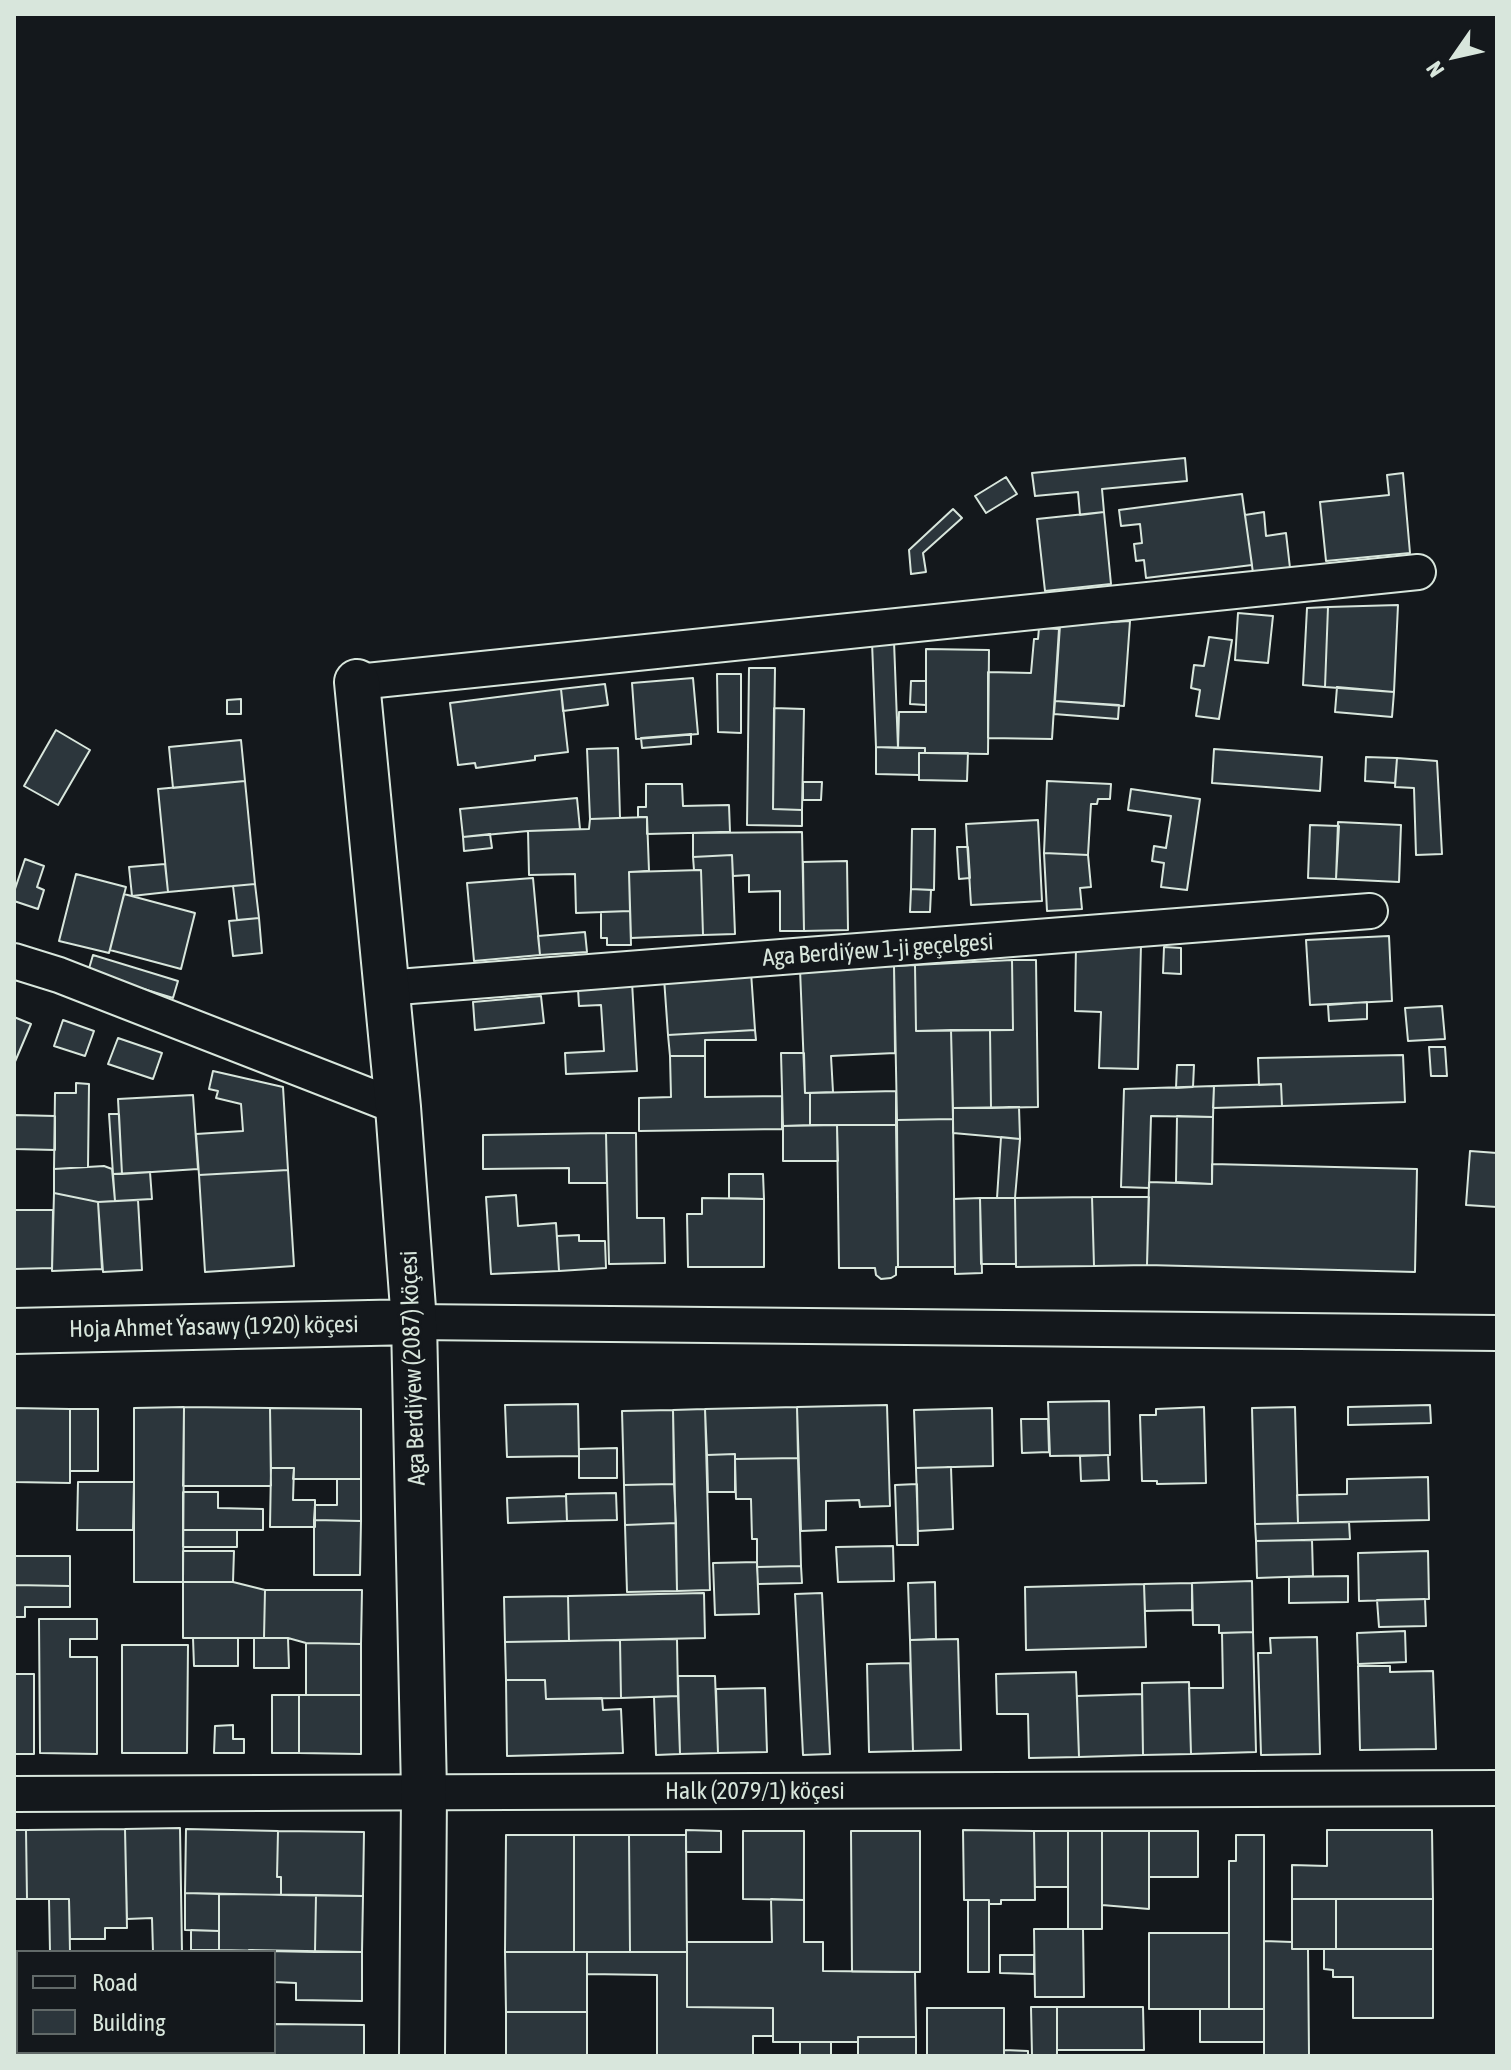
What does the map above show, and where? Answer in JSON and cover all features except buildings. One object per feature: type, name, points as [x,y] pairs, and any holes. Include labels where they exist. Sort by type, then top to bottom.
[{"type":"street","points":[[357,682],[1418,572]]},
{"type":"street","name":"Aga Berdiýew (2087) köçesi","points":[[357,682],[398,1107],[414,1322],[424,1792],[422,2056]]},
{"type":"street","name":"Aga Berdiýew 1-ji geçelgesi","points":[[385,988],[1370,911]]},
{"type":"street","points":[[14,961],[59,975],[398,1107]]},
{"type":"street","points":[[414,1322],[1497,1333]]},
{"type":"street","name":"Hoja Ahmet Ýasawy (1920) köçesi","points":[[14,1331],[414,1322]]},
{"type":"street","name":"Halk (2079/1) köçesi","points":[[14,1794],[1497,1788]]}]
